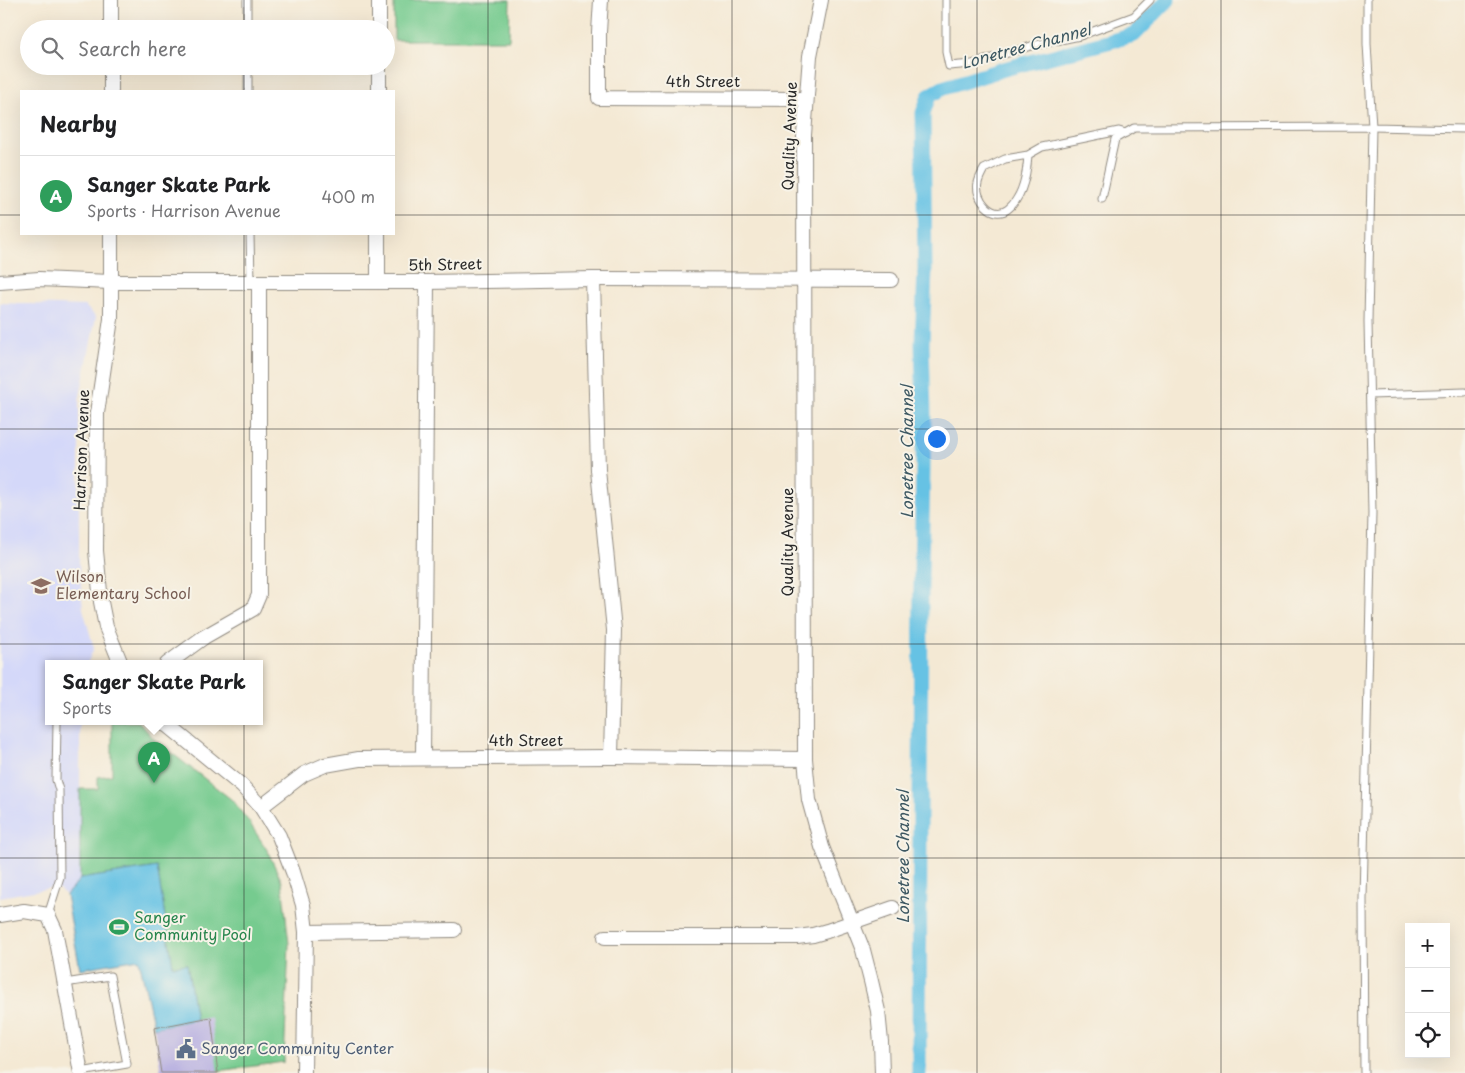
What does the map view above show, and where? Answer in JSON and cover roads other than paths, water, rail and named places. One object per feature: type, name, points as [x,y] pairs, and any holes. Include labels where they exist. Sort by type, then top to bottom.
[{"type":"street","points":[[111,0],[111,20]]},
{"type":"street","points":[[379,0],[379,20]]},
{"type":"street","name":"4th Street","points":[[601,0],[599,98],[806,99]]},
{"type":"street","name":"Quality Avenue","points":[[821,0],[810,56],[804,135],[805,759],[809,800],[822,847],[863,950],[876,1003],[881,1042],[882,1073]]},
{"type":"street","points":[[111,75],[111,90]]},
{"type":"street","points":[[378,90],[379,75]]},
{"type":"street","name":"Harrison Avenue","points":[[111,235],[111,319],[97,413],[96,550],[97,576],[106,627],[119,660]]},
{"type":"street","points":[[378,235],[378,282]]},
{"type":"street","name":"5th Street","points":[[0,282],[39,279],[111,282],[427,282],[593,279],[891,280]]},
{"type":"street","points":[[593,279],[598,470],[614,630],[611,757]]},
{"type":"street","points":[[172,660],[204,637],[253,608],[259,596],[255,282]]},
{"type":"street","points":[[423,758],[427,282]]},
{"type":"street","points":[[168,725],[242,786],[261,807],[280,836],[303,905],[306,932],[304,1073]]},
{"type":"street","name":"4th Street","points":[[261,807],[304,774],[325,765],[359,759],[611,757],[805,759]]},
{"type":"street","points":[[605,937],[797,937],[813,935],[893,908]]},
{"type":"street","points":[[0,915],[24,910],[48,914],[55,930],[81,1073]]},
{"type":"street","points":[[306,932],[454,930]]},
{"type":"lane","points":[[247,0],[247,20]]},
{"type":"lane","points":[[946,0],[946,52],[949,66],[972,64],[1032,46],[1080,36],[1134,16],[1150,0]]},
{"type":"lane","points":[[1364,1073],[1363,899],[1372,513],[1368,322],[1372,128],[1367,44],[1367,0]]},
{"type":"lane","points":[[248,75],[248,90]]},
{"type":"lane","points":[[1102,199],[1115,139],[1134,128],[1465,129]]},
{"type":"lane","points":[[1028,155],[1027,170],[1016,200],[1007,210],[998,213],[986,207],[980,199],[977,184],[984,169],[1006,159],[1028,155],[1042,146],[1119,131],[1126,133]]},
{"type":"lane","points":[[250,235],[255,282]]},
{"type":"lane","points":[[1370,395],[1465,392]]},
{"type":"lane","points":[[48,914],[60,877],[59,790],[56,780],[57,725]]},
{"type":"lane","points":[[65,983],[110,976],[127,1064],[81,1073]]},
{"type":"water","name":"Sanger Community Pool","points":[[157,867],[173,966],[187,964],[196,1020],[154,1028],[139,959],[80,969],[66,895],[80,879]]},
{"type":"waterway","name":"Lonetree Channel","points":[[919,1073],[921,575],[924,415],[922,344],[925,270],[923,113],[929,96],[943,88],[1004,69],[1134,35],[1168,0]]},
{"type":"place","name":"Wilson Elementary School","points":[[41,586]]},
{"type":"place","name":"Sanger Skate Park","points":[[154,783]]},
{"type":"place","name":"Sanger Community Pool","points":[[119,927]]},
{"type":"place","name":"Sanger Community Center","points":[[186,1049]]}]
